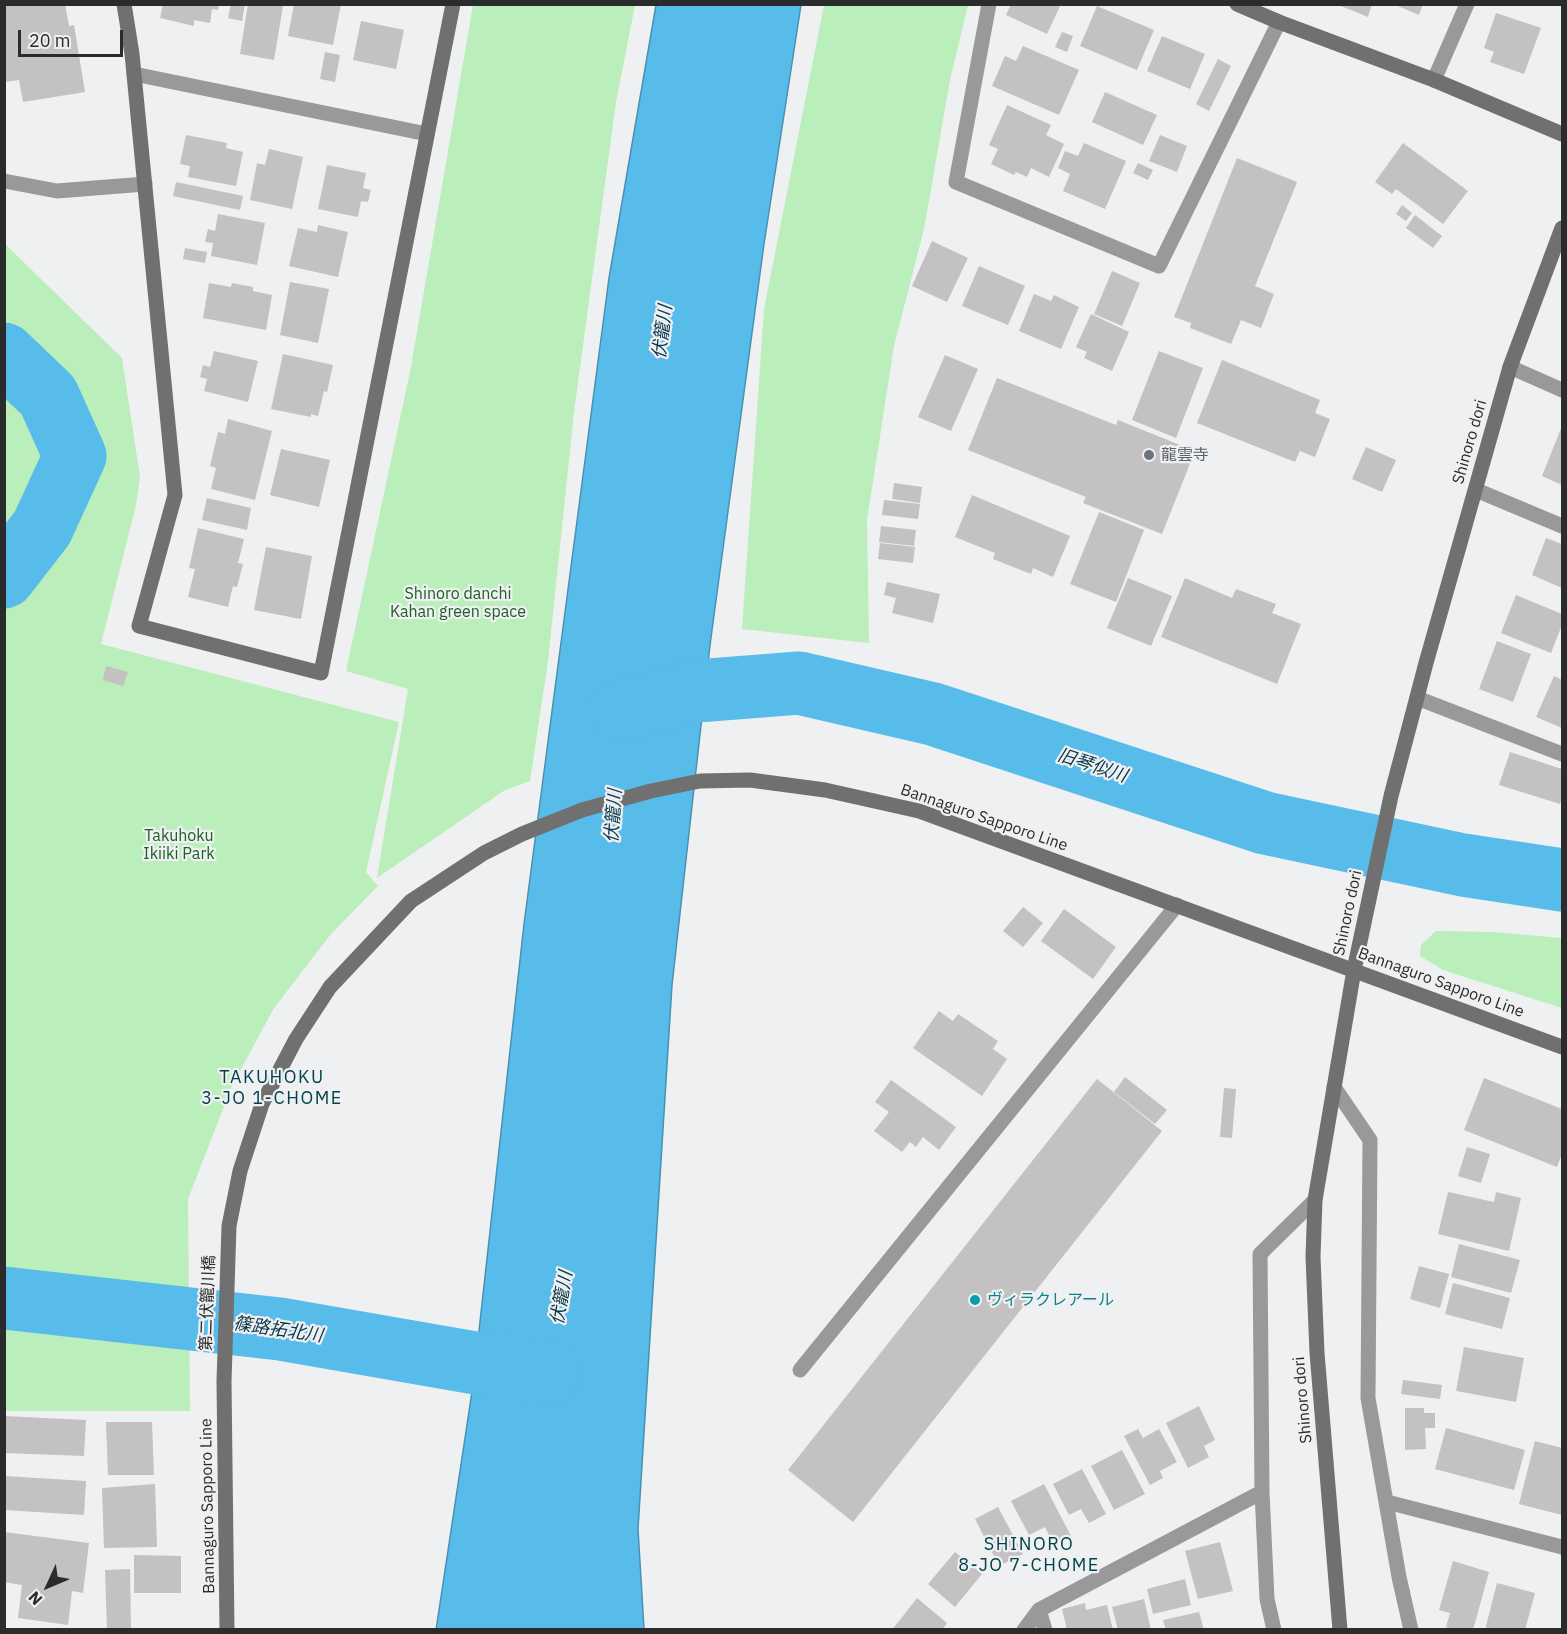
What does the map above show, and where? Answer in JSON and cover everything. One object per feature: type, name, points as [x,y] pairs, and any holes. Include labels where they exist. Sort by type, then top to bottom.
[{"type":"main road","points":[[124,4],[134,74],[175,495],[139,626],[321,673],[453,4]]},
{"type":"main road","points":[[1237,4],[1434,80],[1563,134]]},
{"type":"main road","name":"Shinoro dori","points":[[1340,1629],[1317,1353],[1313,1257],[1316,1200],[1354,970],[1389,807],[1417,698],[1510,367],[1563,228]]},
{"type":"main road","name":"Bannaguro Sapporo Line","points":[[229,1226],[240,1171],[262,1104],[296,1039],[330,987],[411,901],[484,853],[522,834],[582,810],[651,791],[700,781],[750,780],[825,790],[919,811],[1563,1047]]},
{"type":"main road","name":"第二伏籠川橋","points":[[224,1381],[229,1226]]},
{"type":"main road","name":"Bannaguro Sapporo Line","points":[[224,1381],[227,1629]]},
{"type":"street","points":[[989,4],[956,182],[1159,266],[1280,22]]},
{"type":"street","points":[[1434,80],[1467,4]]},
{"type":"street","points":[[134,74],[428,134]]},
{"type":"street","points":[[4,181],[57,191],[145,183]]},
{"type":"street","points":[[1510,367],[1563,390]]},
{"type":"street","points":[[1476,490],[1563,526]]},
{"type":"street","points":[[1417,698],[1563,754]]},
{"type":"street","points":[[800,1370],[1177,905]]},
{"type":"street","points":[[1334,1087],[1370,1140],[1368,1398],[1399,1577],[1411,1629]]},
{"type":"street","points":[[1274,1629],[1267,1599],[1262,1492],[1260,1254],[1316,1200]]},
{"type":"street","points":[[1024,1629],[1039,1610],[1262,1492]]},
{"type":"street","points":[[1387,1502],[1563,1547]]},
{"type":"street","points":[[1039,1610],[1045,1629]]},
{"type":"green space","name":"Shinoro danchi Kahan green space","points":[[473,5],[635,5],[616,102],[574,412],[548,661],[530,781],[505,790],[377,878],[408,689],[346,671],[411,367]]},
{"type":"green space","points":[[824,5],[968,5],[950,80],[924,229],[894,346],[867,520],[869,643],[742,629],[764,309]]},
{"type":"green space","name":"Takuhoku Ikiiki Park","points":[[4,243],[122,358],[140,477],[136,505],[101,644],[399,722],[366,872],[378,886],[331,934],[274,1008],[232,1086],[188,1199],[190,1411],[5,1411]]},
{"type":"green space","points":[[1436,931],[1493,932],[1562,938],[1562,1008],[1443,970],[1420,956],[1421,945]]},
{"type":"water","name":"伏籠川","points":[[656,5],[801,5],[764,244],[710,645],[672,985],[638,1529],[644,1629],[436,1630],[473,1385],[524,924],[609,278]]},
{"type":"building","points":[[4,4],[65,4],[69,26],[74,25],[85,92],[23,102],[19,80],[4,82]]},
{"type":"building","points":[[163,4],[219,4],[218,10],[212,9],[210,23],[194,20],[194,26],[160,18]]},
{"type":"building","points":[[231,4],[245,4],[242,21],[228,18]]},
{"type":"building","points":[[248,4],[283,6],[274,60],[240,54]]},
{"type":"building","points":[[294,4],[341,4],[333,45],[288,36]]},
{"type":"building","points":[[1011,4],[1061,4],[1047,34],[1006,15]]},
{"type":"building","points":[[1336,4],[1372,4],[1368,17]]},
{"type":"building","points":[[1393,4],[1423,4],[1419,15]]},
{"type":"building","points":[[1097,6],[1154,30],[1137,70],[1080,46]]},
{"type":"building","points":[[1496,13],[1541,28],[1524,74],[1490,62],[1494,52],[1484,48]]},
{"type":"building","points":[[361,21],[404,30],[396,69],[353,60]]},
{"type":"building","points":[[1062,32],[1073,36],[1067,52],[1055,47]]},
{"type":"building","points":[[1162,36],[1205,54],[1190,89],[1147,71]]},
{"type":"building","points":[[1023,46],[1079,70],[1059,115],[992,86],[1005,56],[1016,61]]},
{"type":"building","points":[[325,52],[340,55],[335,82],[320,79]]},
{"type":"building","points":[[1218,59],[1231,66],[1209,111],[1196,104]]},
{"type":"building","points":[[1105,92],[1157,115],[1143,145],[1092,122]]},
{"type":"building","points":[[1007,105],[1051,125],[1046,135],[1064,144],[1049,177],[1031,168],[1027,177],[1016,172],[1014,175],[991,164],[998,149],[989,145]]},
{"type":"building","points":[[186,135],[227,143],[226,148],[243,152],[236,186],[188,177],[190,166],[180,164]]},
{"type":"building","points":[[1160,135],[1187,146],[1177,172],[1149,161]]},
{"type":"building","points":[[1084,143],[1126,161],[1105,209],[1063,191],[1070,174],[1058,168],[1065,151],[1078,156]]},
{"type":"building","points":[[1403,143],[1468,191],[1443,224],[1396,189],[1392,194],[1375,182]]},
{"type":"building","points":[[269,149],[303,157],[292,209],[250,200],[257,163],[265,165]]},
{"type":"building","points":[[1237,158],[1297,182],[1255,286],[1274,294],[1261,328],[1241,320],[1231,344],[1190,328],[1191,323],[1174,317]]},
{"type":"building","points":[[1138,163],[1153,170],[1148,180],[1133,173]]},
{"type":"building","points":[[327,165],[366,173],[363,188],[371,190],[368,202],[361,201],[358,217],[318,209]]},
{"type":"building","points":[[176,182],[243,196],[240,210],[173,196]]},
{"type":"building","points":[[1402,205],[1412,213],[1406,221],[1396,214]]},
{"type":"building","points":[[218,214],[265,223],[257,265],[211,256],[213,243],[205,242],[208,229],[215,231]]},
{"type":"building","points":[[1415,215],[1442,236],[1433,248],[1406,228]]},
{"type":"building","points":[[318,225],[348,232],[338,277],[289,266],[298,228],[317,232]]},
{"type":"building","points":[[932,241],[968,258],[947,302],[912,286]]},
{"type":"building","points":[[185,248],[207,252],[205,263],[183,259]]},
{"type":"building","points":[[979,266],[1025,286],[1008,325],[962,306]]},
{"type":"building","points":[[1112,271],[1140,283],[1122,326],[1094,314]]},
{"type":"building","points":[[290,282],[329,289],[318,343],[280,335]]},
{"type":"building","points":[[209,283],[231,287],[232,283],[253,287],[253,291],[272,295],[266,330],[203,318]]},
{"type":"building","points":[[1034,294],[1051,301],[1054,295],[1079,307],[1061,349],[1019,331]]},
{"type":"building","points":[[1091,314],[1129,332],[1112,371],[1084,358],[1087,352],[1076,347]]},
{"type":"building","points":[[214,351],[258,361],[248,402],[204,391],[207,379],[200,377],[203,365],[210,367]]},
{"type":"building","points":[[1159,351],[1203,368],[1176,438],[1132,420]]},
{"type":"building","points":[[283,354],[333,365],[327,392],[324,391],[318,416],[311,414],[311,417],[271,409]]},
{"type":"building","points":[[945,355],[978,369],[951,431],[918,417]]},
{"type":"building","points":[[1222,360],[1320,400],[1315,413],[1330,419],[1315,457],[1300,451],[1295,462],[1197,423]]},
{"type":"building","points":[[997,378],[1116,425],[1118,420],[1195,451],[1162,534],[1083,503],[1086,497],[968,450]]},
{"type":"building","points":[[228,419],[272,431],[255,500],[211,489],[216,468],[210,466],[218,432],[225,434]]},
{"type":"building","points":[[1562,426],[1562,485],[1542,476]]},
{"type":"building","points":[[1366,447],[1396,460],[1382,492],[1352,479]]},
{"type":"building","points":[[281,449],[330,460],[319,507],[270,495]]},
{"type":"building","points":[[894,483],[922,487],[920,503],[892,499]]},
{"type":"building","points":[[972,495],[1070,536],[1053,577],[1033,568],[1031,574],[993,559],[995,553],[955,537]]},
{"type":"building","points":[[207,498],[251,508],[247,530],[202,520]]},
{"type":"building","points":[[884,500],[920,504],[918,519],[882,515]]},
{"type":"building","points":[[1099,512],[1144,530],[1116,602],[1070,584]]},
{"type":"building","points":[[881,526],[916,530],[914,546],[879,542]]},
{"type":"building","points":[[198,528],[244,539],[238,563],[243,564],[237,587],[233,586],[228,607],[188,597],[195,569],[189,568]]},
{"type":"building","points":[[1546,538],[1562,544],[1562,588],[1532,575]]},
{"type":"building","points":[[880,543],[915,547],[913,563],[878,559]]},
{"type":"building","points":[[266,547],[312,556],[301,619],[254,610]]},
{"type":"building","points":[[1128,578],[1172,596],[1151,646],[1107,628]]},
{"type":"building","points":[[1185,578],[1232,598],[1236,589],[1276,604],[1272,613],[1301,624],[1277,684],[1161,637]]},
{"type":"building","points":[[887,582],[940,594],[933,623],[892,613],[896,598],[884,595]]},
{"type":"building","points":[[1516,595],[1562,614],[1562,625],[1551,653],[1501,633]]},
{"type":"building","points":[[1497,641],[1531,654],[1513,702],[1479,689]]},
{"type":"building","points":[[106,666],[128,672],[123,686],[103,680]]},
{"type":"building","points":[[1554,676],[1562,680],[1562,728],[1536,717]]},
{"type":"building","points":[[1510,752],[1562,769],[1560,804],[1499,785]]},
{"type":"building","points":[[1023,907],[1043,923],[1023,947],[1003,931]]},
{"type":"building","points":[[1064,909],[1116,947],[1093,979],[1041,941]]},
{"type":"building","points":[[939,1011],[953,1021],[958,1014],[998,1041],[993,1049],[1007,1059],[982,1096],[913,1048]]},
{"type":"building","points":[[1125,1077],[1167,1110],[1155,1124],[1114,1092]]},
{"type":"building","points":[[1484,1078],[1562,1109],[1562,1154],[1557,1167],[1464,1130]]},
{"type":"building","name":"ヴィラクレアール","points":[[1097,1079],[1162,1131],[853,1522],[788,1470]]},
{"type":"building","points":[[891,1080],[956,1127],[939,1150],[923,1137],[916,1147],[910,1142],[902,1152],[874,1131],[889,1112],[875,1102]]},
{"type":"building","points":[[1224,1088],[1236,1089],[1232,1138],[1220,1137]]},
{"type":"building","points":[[1467,1147],[1490,1154],[1481,1183],[1458,1176]]},
{"type":"building","points":[[1448,1192],[1494,1202],[1496,1192],[1521,1198],[1509,1251],[1438,1234]]},
{"type":"building","points":[[1459,1244],[1520,1260],[1511,1293],[1451,1277]]},
{"type":"building","points":[[1419,1266],[1449,1274],[1440,1308],[1410,1299]]},
{"type":"building","points":[[1453,1283],[1510,1298],[1502,1329],[1445,1314]]},
{"type":"building","points":[[1464,1347],[1524,1358],[1516,1402],[1456,1391]]},
{"type":"building","points":[[1403,1380],[1442,1385],[1440,1399],[1401,1394]]},
{"type":"building","points":[[1199,1406],[1215,1440],[1204,1446],[1209,1457],[1188,1468],[1166,1423]]},
{"type":"building","points":[[1405,1408],[1424,1408],[1424,1413],[1435,1413],[1435,1428],[1425,1428],[1426,1449],[1405,1450]]},
{"type":"building","points":[[4,1416],[86,1420],[84,1456],[4,1453]]},
{"type":"building","points":[[106,1422],[152,1422],[154,1475],[108,1475]]},
{"type":"building","points":[[1446,1428],[1525,1450],[1514,1490],[1435,1469]]},
{"type":"building","points":[[1138,1429],[1143,1438],[1159,1429],[1177,1462],[1160,1471],[1163,1478],[1150,1485],[1124,1436]]},
{"type":"building","points":[[1535,1441],[1562,1448],[1562,1515],[1519,1504]]},
{"type":"building","points":[[1122,1450],[1145,1494],[1114,1510],[1091,1466]]},
{"type":"building","points":[[1082,1469],[1106,1514],[1089,1523],[1081,1509],[1069,1515],[1053,1484]]},
{"type":"building","points":[[4,1476],[86,1481],[84,1515],[4,1510]]},
{"type":"building","points":[[155,1484],[157,1547],[104,1548],[102,1488]]},
{"type":"building","points":[[1044,1484],[1071,1536],[1054,1545],[1045,1527],[1029,1535],[1011,1501]]},
{"type":"building","points":[[998,1507],[1023,1554],[999,1566],[975,1519]]},
{"type":"building","points":[[4,1532],[89,1543],[83,1593],[72,1591],[68,1625],[18,1618],[22,1585],[4,1582]]},
{"type":"building","points":[[1220,1542],[1233,1591],[1198,1599],[1185,1551]]},
{"type":"building","points":[[955,1552],[982,1574],[955,1607],[928,1584]]},
{"type":"building","points":[[134,1555],[181,1556],[181,1593],[134,1593]]},
{"type":"building","points":[[1453,1561],[1489,1572],[1473,1630],[1455,1630],[1446,1627],[1450,1613],[1439,1610]]},
{"type":"building","points":[[130,1569],[131,1630],[107,1630],[105,1570]]},
{"type":"building","points":[[1185,1579],[1191,1605],[1153,1614],[1147,1589]]},
{"type":"building","points":[[1497,1583],[1535,1593],[1525,1630],[1485,1630]]},
{"type":"building","points":[[917,1598],[947,1623],[942,1630],[892,1630]]},
{"type":"building","points":[[1144,1599],[1151,1630],[1118,1630],[1112,1607]]},
{"type":"building","points":[[1085,1603],[1086,1610],[1107,1605],[1113,1630],[1067,1630],[1062,1609]]},
{"type":"building","points":[[1199,1612],[1204,1630],[1166,1630],[1163,1620]]},
{"type":"waterway","name":"篠路拓北川","points":[[4,354],[48,396],[75,456],[42,528],[4,577]]},
{"type":"waterway","name":"旧琴似川","points":[[622,711],[697,691],[799,683],[933,714],[1265,823],[1463,865],[1562,880]]},
{"type":"waterway","name":"篠路拓北川","points":[[4,1298],[280,1329],[481,1364],[549,1373]]},
{"type":"place","name":"龍雲寺","points":[[1149,455]]},
{"type":"place","name":"ヴィラクレアール","points":[[975,1300]]},
{"type":"district","name":"TAKUHOKU 3-JO 1-CHOME","points":[[272,1088]]},
{"type":"district","name":"SHINORO 8-JO 7-CHOME","points":[[1029,1555]]}]
